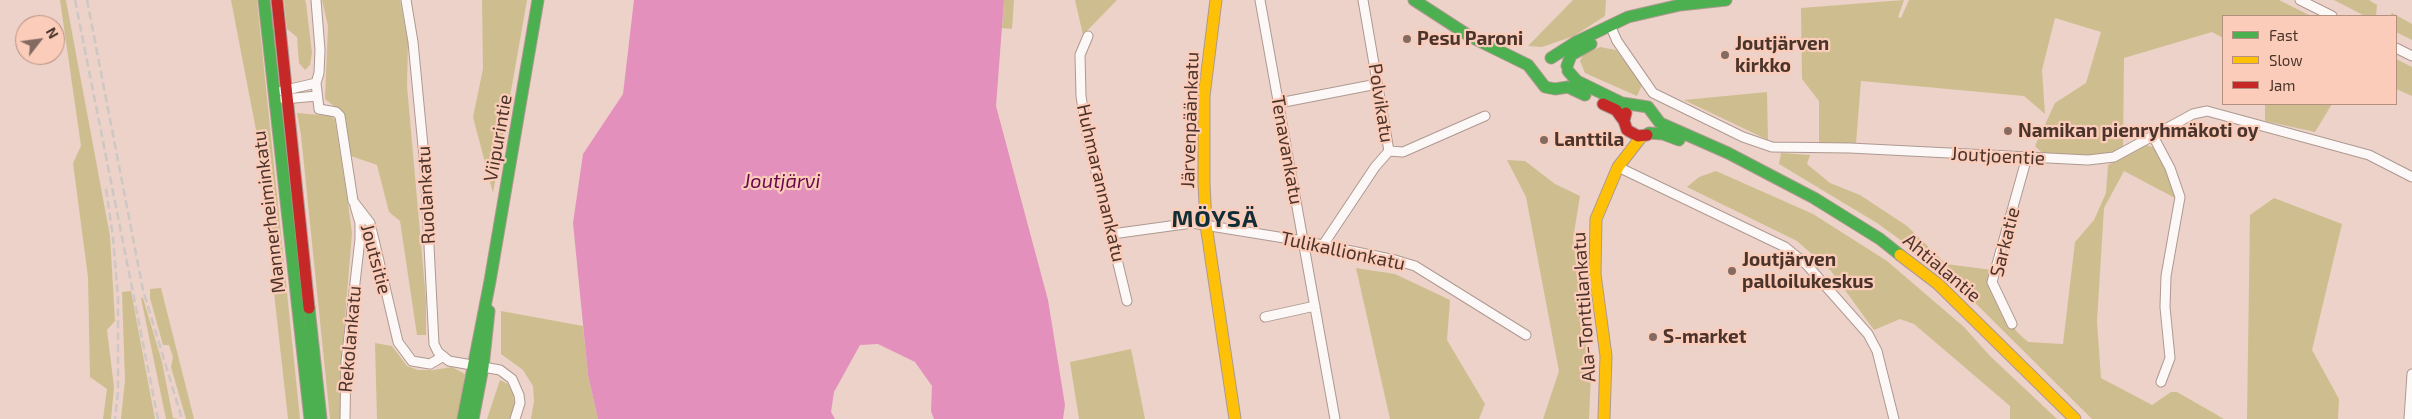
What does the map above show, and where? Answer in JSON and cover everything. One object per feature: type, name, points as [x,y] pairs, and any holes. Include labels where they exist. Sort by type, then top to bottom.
[{"type":"main road","name":"Mannerheiminkatu","points":[[264,0],[310,419]]},
{"type":"main road","name":"Mannerheiminkatu","points":[[277,0],[321,419]]},
{"type":"main road","name":"Viipurintie","points":[[473,419],[483,308],[490,281],[538,0]]},
{"type":"main road","name":"Järvenpäänkatu","points":[[1216,0],[1204,96],[1206,226],[1235,419]]},
{"type":"main road","points":[[1414,0],[1470,37],[1519,60],[1531,68],[1545,88],[1572,88],[1616,110],[1634,135],[1645,135],[1654,128],[1655,116],[1648,107],[1622,103],[1582,84],[1560,59],[1548,58],[1533,62],[1519,60]]},
{"type":"main road","points":[[1537,77],[1538,66],[1570,45],[1658,11],[1680,5],[1726,0]]},
{"type":"main road","points":[[1558,88],[1566,81],[1568,59],[1611,29]]},
{"type":"main road","points":[[1625,125],[1626,112],[1636,105]]},
{"type":"main road","name":"Ahtialantie","points":[[1655,116],[1660,123],[1728,153],[1838,212],[1909,260],[1938,284],[2075,419]]},
{"type":"main road","name":"Ala-Tonttilankatu","points":[[1604,419],[1606,356],[1595,274],[1596,219],[1618,167],[1628,137],[1625,125]]},
{"type":"main road","name":"Ahtialantie","points":[[1645,135],[1657,132],[1670,136],[1724,160],[1763,173]]},
{"type":"main road","name":"Ala-Tonttilankatu","points":[[1618,167],[1645,135]]},
{"type":"main road","name":"Viipurintie","points":[[463,419],[478,366]]},
{"type":"street","points":[[286,94],[317,96],[316,83],[320,73],[320,50],[316,0]]},
{"type":"street","name":"Ruolankatu","points":[[406,0],[413,42],[425,167],[432,335],[434,344],[442,357]]},
{"type":"street","name":"Tenavankatu","points":[[1260,0],[1335,419]]},
{"type":"street","name":"Polvikatu","points":[[1323,245],[1375,167],[1389,151],[1363,0]]},
{"type":"street","points":[[2300,0],[2330,15]]},
{"type":"street","name":"Joutjoentie","points":[[1611,29],[1653,93],[1743,137],[1772,147],[1850,148],[2088,160],[2114,158],[2193,114],[2207,111],[2369,155],[2412,177]]},
{"type":"street","name":"Huhmarannankatu","points":[[1088,36],[1080,55],[1081,96],[1087,134],[1127,301]]},
{"type":"street","points":[[2397,48],[2412,56]]},
{"type":"street","points":[[274,96],[286,94],[316,83]]},
{"type":"street","points":[[1279,102],[1377,84]]},
{"type":"street","name":"Joutsitie","points":[[317,96],[318,109],[336,112],[340,116],[353,201],[370,223],[398,342],[412,361],[430,364],[442,357]]},
{"type":"street","points":[[1389,151],[1403,152],[1485,116]]},
{"type":"street","points":[[2153,136],[2170,168],[2180,197],[2166,276],[2165,306],[2170,358],[2161,382]]},
{"type":"street","name":"Sarkatie","points":[[2012,324],[1992,282],[2027,157]]},
{"type":"street","points":[[1618,167],[1785,247],[1807,265],[1868,334],[1877,350],[1894,419]]},
{"type":"street","name":"Rekolankatu","points":[[344,419],[346,362],[360,239],[360,223],[353,201]]},
{"type":"street","name":"Tulikallionkatu","points":[[1112,234],[1192,223],[1303,241],[1395,260],[1415,266],[1526,336]]},
{"type":"street","points":[[1265,316],[1315,306]]},
{"type":"street","points":[[442,357],[449,361],[500,370],[512,379],[516,386],[520,403],[515,419]]},
{"type":"street","points":[[2409,419],[2412,374]]},
{"type":"shaded area","points":[[60,0],[66,0],[110,236],[115,321],[107,330],[114,387],[111,419],[103,419],[107,389],[90,377],[88,277],[73,163],[81,146],[65,35],[65,15],[62,15]]},
{"type":"shaded area","points":[[231,0],[257,0],[300,419],[288,419],[256,130]]},
{"type":"shaded area","points":[[284,0],[305,0],[306,3],[312,53],[310,65],[305,70],[299,63],[297,37],[287,29]]},
{"type":"shaded area","points":[[322,0],[400,0],[408,43],[407,86],[426,300],[426,335],[417,335],[400,221],[389,212],[377,165],[351,156],[344,114],[325,99],[328,26]]},
{"type":"shaded area","points":[[482,0],[527,0],[493,193],[473,117],[483,69]]},
{"type":"shaded area","points":[[1004,0],[1014,0],[1012,29],[1002,28]]},
{"type":"shaded area","points":[[1075,0],[1117,0],[1083,35]]},
{"type":"shaded area","points":[[1573,0],[1606,0],[1605,16],[1574,36],[1542,47],[1528,46]]},
{"type":"shaded area","points":[[1904,0],[1898,17],[1901,18],[1909,0],[2279,0],[2309,15],[2222,15],[2222,37],[2212,32],[2124,58],[2123,146],[2113,152],[2096,155],[2043,154],[2035,146],[2055,103],[2086,83],[2101,32],[2055,18],[2042,70],[2045,114],[2024,96],[1861,81],[1856,144],[1819,144],[1819,101],[1802,79],[1801,8]]},
{"type":"shaded area","points":[[2334,0],[2369,0],[2377,5],[2376,15],[2363,15]]},
{"type":"shaded area","points":[[2397,16],[2412,24],[2412,40],[2397,32]]},
{"type":"shaded area","points":[[1600,47],[1616,50],[1642,85],[1637,96],[1585,73],[1580,61],[1583,55]]},
{"type":"shaded area","points":[[2397,60],[2412,67],[2412,96],[2397,89]]},
{"type":"shaded area","points":[[1767,92],[1768,140],[1684,100]]},
{"type":"shaded area","points":[[2265,105],[2331,105],[2315,132],[2265,121]]},
{"type":"shaded area","points":[[297,113],[331,116],[335,120],[347,196],[352,233],[341,367],[340,419],[330,419],[301,135]]},
{"type":"shaded area","points":[[2146,145],[2155,148],[2167,170],[2177,199],[2124,171],[2104,208],[2097,321],[2101,378],[2152,405],[2171,392],[2177,392],[2224,419],[2092,419],[1942,270],[1877,223],[1779,164],[1781,153],[1810,155],[1807,164],[1830,183],[1860,195],[1907,226],[1946,264],[1992,270],[1988,286],[1995,287],[2016,331],[2028,342],[2063,344],[2075,242],[2094,220],[2106,193],[2108,165]]},
{"type":"shaded area","points":[[1507,160],[1525,161],[1555,184],[1580,196],[1573,239],[1591,371],[1589,419],[1543,419],[1559,371],[1526,197]]},
{"type":"shaded area","points":[[1716,171],[1813,214],[1887,261],[1964,327],[1990,356],[2057,419],[2010,419],[2010,406],[1914,324],[1900,319],[1874,330],[1831,271],[1797,241],[1687,187],[1699,177]]},
{"type":"shaded area","points":[[2274,198],[2342,224],[2312,350],[2339,399],[2338,419],[2247,419],[2250,215]]},
{"type":"shaded area","points":[[1356,268],[1395,274],[1450,300],[1447,340],[1485,404],[1479,419],[1390,419]]},
{"type":"shaded area","points":[[161,288],[194,419],[186,419],[171,367],[173,357],[169,345],[163,345],[150,298],[150,289]]},
{"type":"shaded area","points":[[131,291],[155,419],[121,419],[125,380],[122,292]]},
{"type":"shaded area","points":[[141,298],[143,298],[162,362],[173,418],[179,419],[166,419]]},
{"type":"shaded area","points":[[501,311],[583,326],[588,375],[598,419],[531,419],[534,401],[533,386],[523,370],[501,354]]},
{"type":"shaded area","points":[[375,343],[392,346],[407,366],[418,370],[452,367],[465,374],[457,419],[377,419]]},
{"type":"shaded area","points":[[1131,349],[1145,419],[1079,419],[1070,362]]},
{"type":"shaded area","points":[[500,380],[508,384],[513,394],[515,409],[510,419],[487,419]]},
{"type":"water","name":"Joutjärvi","points":[[634,0],[1004,0],[996,106],[1048,300],[1065,405],[1063,419],[934,419],[931,411],[932,386],[915,362],[878,344],[860,345],[834,392],[831,412],[835,419],[598,419],[588,375],[573,223],[583,154],[623,94]]},
{"type":"railway","points":[[75,0],[158,419]]},
{"type":"railway","points":[[87,0],[143,290],[182,419]]},
{"type":"railway","points":[[106,189],[113,237],[118,298],[118,392],[115,419]]},
{"type":"traffic: fast","points":[[264,0],[310,419]]},
{"type":"traffic: fast","points":[[463,419],[490,281],[538,0]]},
{"type":"traffic: fast","points":[[1414,0],[1471,37],[1528,65],[1545,87],[1555,89],[1568,87],[1585,95]]},
{"type":"traffic: fast","points":[[1551,58],[1576,42],[1628,17],[1680,5],[1726,0]]},
{"type":"traffic: fast","points":[[1567,66],[1571,55],[1591,44]]},
{"type":"traffic: fast","points":[[1568,71],[1577,81],[1622,103],[1648,107],[1660,123],[1728,153],[1814,198],[1880,239],[1900,255]]},
{"type":"traffic: fast","points":[[1649,133],[1663,134],[1679,140]]},
{"type":"traffic: fast","points":[[309,308],[321,419]]},
{"type":"traffic: fast","points":[[473,419],[483,367],[489,311]]},
{"type":"traffic: slow","points":[[1216,0],[1204,96],[1204,183],[1206,225],[1235,419]]},
{"type":"traffic: slow","points":[[1604,419],[1606,356],[1595,274],[1596,219],[1618,167],[1642,136]]},
{"type":"traffic: slow","points":[[1900,255],[1938,284],[2075,419]]},
{"type":"traffic: jam","points":[[277,0],[309,308]]},
{"type":"traffic: jam","points":[[1603,104],[1616,110],[1624,121]]},
{"type":"traffic: jam","points":[[1626,113],[1624,121],[1627,130],[1638,136],[1647,135]]},
{"type":"place","name":"Pesu Paroni","points":[[1407,39]]},
{"type":"place","name":"Joutjärven kirkko","points":[[1725,55]]},
{"type":"place","name":"Namikan pienryhmäkoti oy","points":[[2008,131]]},
{"type":"place","name":"Lanttila","points":[[1544,140]]},
{"type":"place","name":"Joutjärven palloilukeskus","points":[[1732,271]]},
{"type":"place","name":"S-market","points":[[1653,337]]},
{"type":"district","name":"MÖYSÄ","points":[[1215,219]]}]
